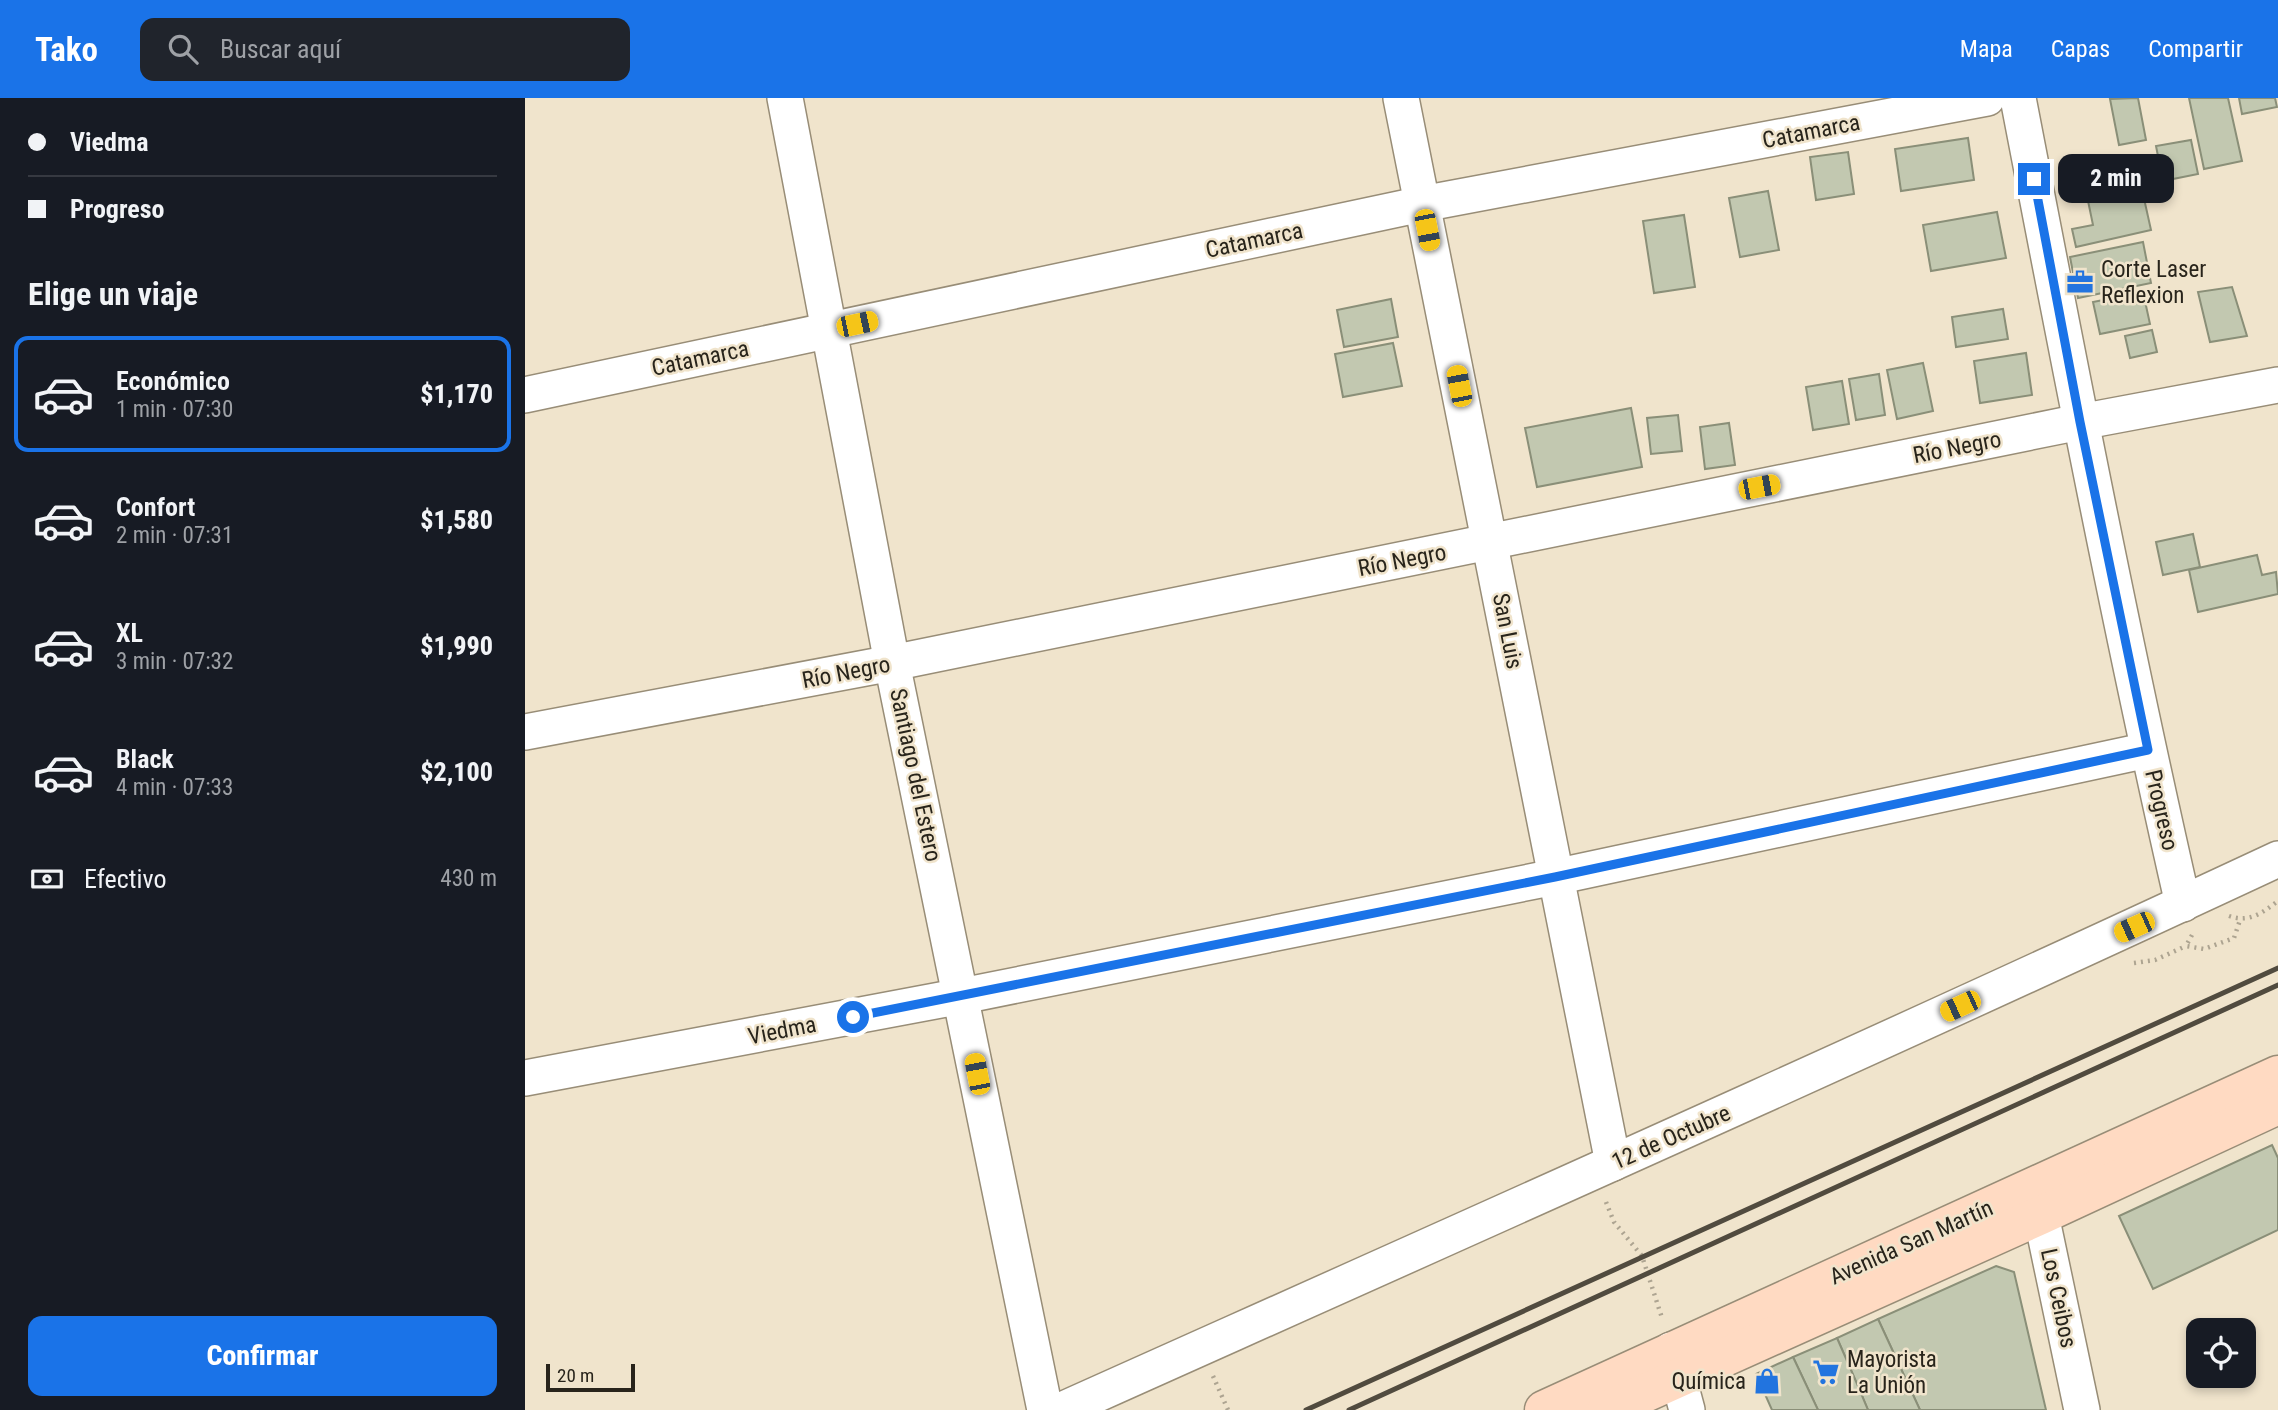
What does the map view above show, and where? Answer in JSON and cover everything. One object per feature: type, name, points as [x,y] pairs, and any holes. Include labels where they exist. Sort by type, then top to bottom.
[{"type":"main road","name":"Avenida San Martín","points":[[1607,1410],[1679,1379],[2035,1202],[2278,1075]]},
{"type":"main road","name":"Avenida San Martín","points":[[2035,1202],[2278,1105]]},
{"type":"main road","name":"Avenida San Martín","points":[[1544,1410],[1679,1379]]},
{"type":"street","name":"Santiago del Estero","points":[[786,98],[892,663],[1045,1410]]},
{"type":"street","name":"San Luis","points":[[1401,98],[1491,542],[1555,877],[1603,1168]]},
{"type":"street","name":"Catamarca","points":[[525,395],[1422,204],[1987,98]]},
{"type":"street","name":"Progreso","points":[[2018,98],[2080,422],[2148,750],[2188,920]]},
{"type":"street","name":"Río Negro","points":[[525,732],[892,663],[2080,422],[2278,385]]},
{"type":"street","name":"Viedma","points":[[525,1078],[962,996],[1555,877],[2148,750]]},
{"type":"street","name":"12 de Octubre","points":[[1062,1410],[1603,1168],[2188,920],[2278,859]]},
{"type":"street","name":"Los Ceibos","points":[[2035,1202],[2082,1410]]},
{"type":"path","points":[[2219,913],[2240,920],[2263,912],[2278,901]]},
{"type":"path","points":[[2188,920],[2186,946],[2204,949],[2234,938],[2240,920]]},
{"type":"path","points":[[1603,1168],[1614,1222],[1642,1256],[1679,1379]]},
{"type":"building","points":[[2138,98],[2146,140],[2119,145],[2110,99]]},
{"type":"building","points":[[2189,98],[2228,98],[2242,161],[2204,169]]},
{"type":"building","points":[[2239,98],[2275,98],[2277,107],[2242,114]]},
{"type":"building","points":[[1968,138],[1974,180],[1901,191],[1895,149]]},
{"type":"building","points":[[2191,140],[2198,174],[2163,181],[2156,146]]},
{"type":"building","points":[[1848,152],[1854,194],[1816,200],[1810,157]]},
{"type":"building","points":[[2141,185],[2151,230],[2076,247],[2072,229],[2093,225],[2087,196]]},
{"type":"building","points":[[1768,191],[1779,250],[1740,257],[1729,198]]},
{"type":"building","points":[[1997,212],[2006,258],[1931,271],[1923,225]]},
{"type":"building","points":[[1684,215],[1695,287],[1654,293],[1643,221]]},
{"type":"building","points":[[2143,242],[2151,283],[2078,298],[2070,257]]},
{"type":"building","points":[[2232,287],[2247,336],[2210,342],[2198,292]]},
{"type":"building","points":[[2143,292],[2150,324],[2100,334],[2093,302]]},
{"type":"building","points":[[1391,299],[1398,337],[1344,347],[1337,310]]},
{"type":"building","points":[[2003,309],[2008,339],[1956,347],[1952,317]]},
{"type":"building","points":[[2152,330],[2157,352],[2130,358],[2125,336]]},
{"type":"building","points":[[1393,343],[1402,386],[1343,397],[1335,354]]},
{"type":"building","points":[[2026,353],[2032,395],[1980,403],[1974,361]]},
{"type":"building","points":[[1923,363],[1933,411],[1897,419],[1887,370]]},
{"type":"building","points":[[1879,374],[1885,415],[1856,420],[1849,379]]},
{"type":"building","points":[[1842,381],[1849,424],[1813,430],[1806,387]]},
{"type":"building","points":[[1631,408],[1642,467],[1537,487],[1525,428]]},
{"type":"building","points":[[1678,415],[1682,451],[1651,454],[1647,418]]},
{"type":"building","points":[[1729,423],[1735,465],[1705,469],[1700,427]]},
{"type":"building","points":[[2193,534],[2200,567],[2163,575],[2156,542]]},
{"type":"building","points":[[2257,555],[2262,575],[2276,572],[2278,594],[2198,612],[2189,570]]},
{"type":"building","points":[[2272,1145],[2278,1158],[2278,1230],[2153,1289],[2119,1216]]},
{"type":"building","points":[[1996,1266],[2014,1272],[2046,1410],[1920,1410],[1878,1319]]},
{"type":"building","points":[[1878,1319],[1920,1410],[1868,1410],[1837,1338]]},
{"type":"building","name":"Mayorista La Unión","points":[[1837,1338],[1868,1410],[1818,1410],[1793,1357]]},
{"type":"building","points":[[1793,1357],[1818,1410],[1772,1410],[1756,1374]]},
{"type":"railway","points":[[1306,1410],[2278,968]]},
{"type":"railway","points":[[1349,1410],[2278,985]]},
{"type":"place","name":"Corte Laser Reflexion","points":[[2080,282]]},
{"type":"place","name":"Mayorista La Unión","points":[[1826,1372]]},
{"type":"place","name":"Química","points":[[1767,1381]]},
{"type":"route","points":[[853,1017],[1555,877],[2148,750],[2080,422],[2034,179]]}]
